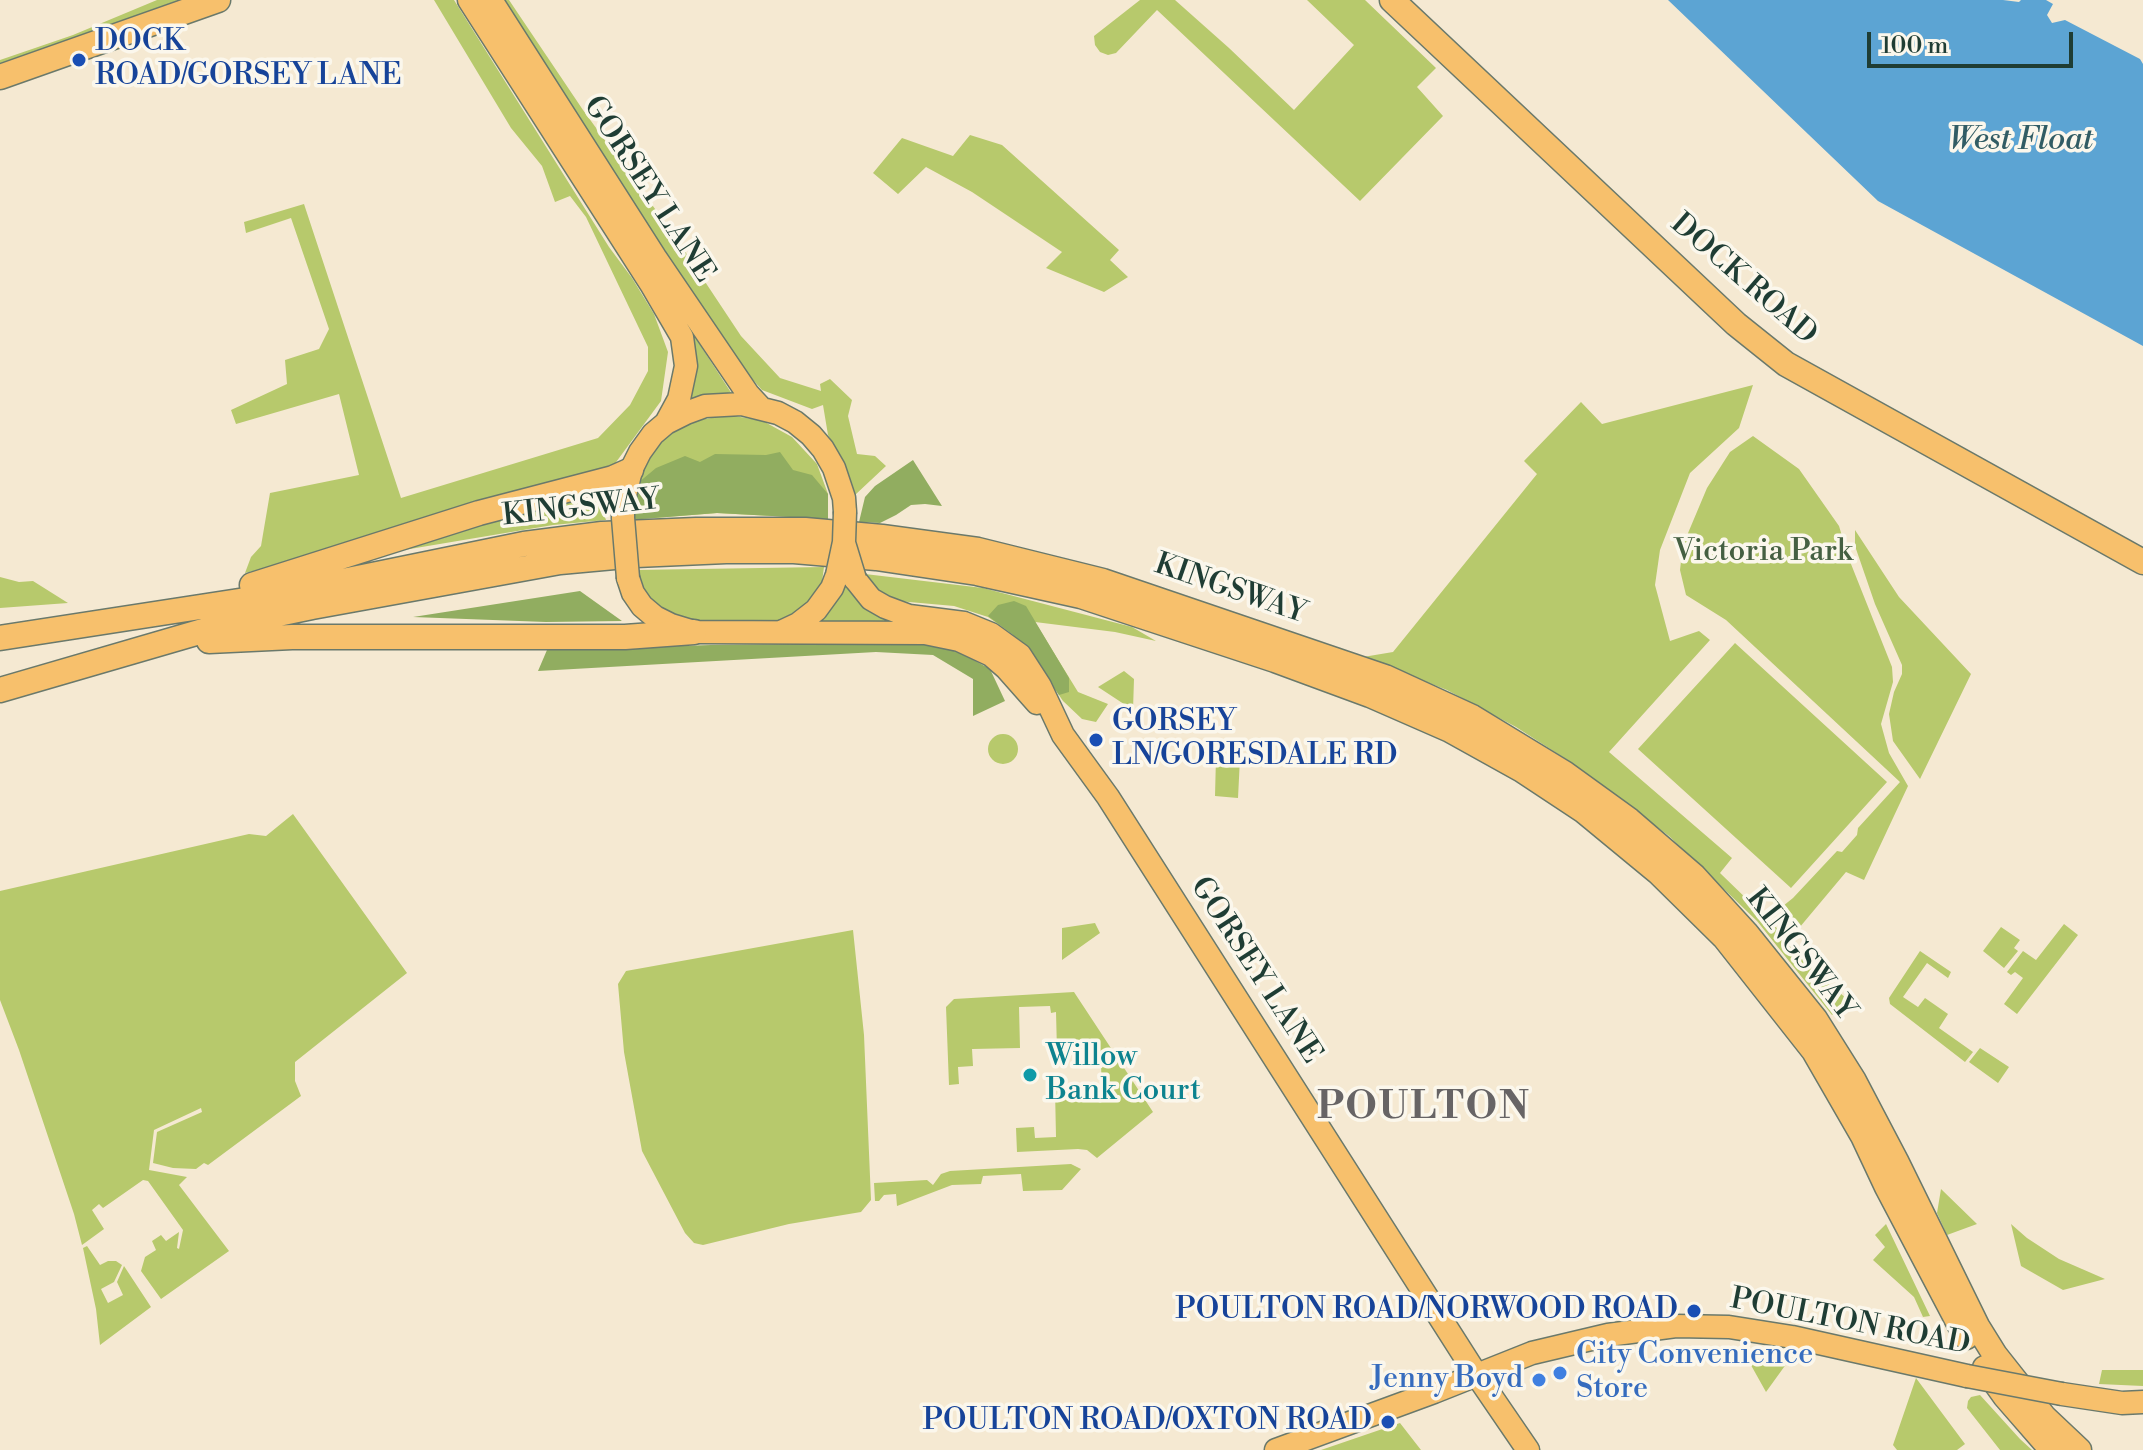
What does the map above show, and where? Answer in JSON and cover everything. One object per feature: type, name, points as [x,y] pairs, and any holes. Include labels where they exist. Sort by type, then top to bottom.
[{"type":"highway","points":[[0,77],[218,0]]},
{"type":"highway","name":"DOCK ROAD","points":[[1392,0],[1726,314],[1786,364],[2143,562]]},
{"type":"highway","points":[[150,615],[479,513],[613,478],[631,470]]},
{"type":"highway","name":"KINGSWAY","points":[[0,638],[265,597],[524,544],[602,534],[805,530],[978,550],[1103,581],[1385,677],[1472,717],[1564,773],[1629,820],[1694,876],[1746,933],[1815,1019],[1854,1081],[1977,1326],[1995,1355],[2044,1417],[2079,1450]]},
{"type":"highway","name":"KINGSWAY","points":[[0,690],[235,623],[488,574],[560,562],[636,555],[794,551],[876,558],[977,573],[1081,596],[1370,695],[1450,730],[1522,770],[1584,811],[1658,872],[1725,938],[1814,1051],[1863,1136],[1893,1200],[1975,1354],[2005,1396],[2052,1450]]},
{"type":"highway","points":[[158,645],[292,637],[614,637],[694,632]]},
{"type":"main road","name":"GORSEY LANE","points":[[469,0],[682,337],[686,366],[679,399],[666,423]]},
{"type":"main road","name":"GORSEY LANE","points":[[491,0],[655,257],[748,394],[761,408],[795,422],[823,449],[834,468],[845,512],[846,577],[885,607],[909,616],[964,623],[1001,641],[1020,655],[1040,686],[1057,725]]},
{"type":"main road","points":[[761,408],[742,404],[705,406],[666,423],[640,452],[631,470],[623,504],[628,578],[633,593],[655,617],[694,632],[781,632],[816,610],[832,588],[846,577]]},
{"type":"main road","name":"GORSEY LANE","points":[[781,632],[925,633],[959,640],[991,655],[1006,668],[1057,725],[1120,817],[1476,1374],[1528,1450]]},
{"type":"main road","name":"POULTON ROAD","points":[[1276,1450],[1532,1353],[1572,1342],[1676,1326],[1729,1327],[1792,1337],[2062,1394],[2122,1403],[2143,1402]]},
{"type":"green space","points":[[157,0],[179,0],[0,65],[0,60],[73,35]]},
{"type":"green space","points":[[434,0],[454,0],[654,314],[668,352],[661,401],[611,469],[245,573],[251,557],[261,546],[270,493],[359,475],[339,394],[236,424],[231,410],[287,384],[285,360],[319,349],[329,329],[291,218],[246,233],[244,222],[304,204],[401,498],[598,438],[630,405],[648,371],[648,347],[586,217],[570,196],[555,202],[542,166],[511,128]]},
{"type":"green space","points":[[498,0],[509,0],[741,336],[780,378],[821,391],[820,384],[830,379],[852,400],[848,416],[857,454],[875,456],[886,466],[855,495],[845,465],[828,435],[823,405],[812,409],[762,390],[737,362]]},
{"type":"green space","points":[[1140,0],[1175,0],[1294,110],[1354,45],[1307,0],[1365,0],[1436,68],[1417,87],[1443,116],[1360,201],[1157,10],[1116,53],[1108,55],[1100,52],[1094,36]]},
{"type":"green space","points":[[970,135],[1002,145],[1119,250],[1110,260],[1128,277],[1104,292],[1046,268],[1062,252],[972,192],[926,167],[898,194],[873,173],[902,138],[953,156]]},
{"type":"green space","points":[[687,325],[732,394],[680,407]]},
{"type":"green space","name":"Victoria Park","points":[[1753,385],[1739,428],[1690,473],[1660,550],[1655,585],[1670,641],[1699,631],[1710,640],[1609,752],[1732,858],[1720,873],[1788,939],[1783,906],[1837,851],[1842,852],[1857,835],[1858,828],[1900,782],[1726,620],[1686,595],[1680,570],[1683,545],[1707,488],[1730,452],[1753,436],[1799,469],[1839,526],[1892,667],[1893,682],[1881,724],[1889,753],[1908,786],[1864,880],[1846,872],[1789,940],[1822,979],[1850,1001],[1832,1015],[1757,921],[1669,836],[1569,761],[1516,727],[1447,690],[1363,657],[1393,652],[1537,474],[1524,461],[1581,402],[1602,424]]},
{"type":"green space","points":[[729,415],[763,421],[792,437],[817,464],[828,494],[828,519],[717,513],[629,520],[632,488],[647,454],[672,432],[699,420]]},
{"type":"green space","points":[[780,452],[793,470],[812,475],[828,494],[828,519],[717,513],[629,520],[632,488],[656,468],[685,456],[700,462],[715,454],[766,455]]},
{"type":"green space","points":[[913,460],[942,506],[911,505],[880,523],[859,522],[865,497],[875,486]]},
{"type":"green space","points":[[597,496],[606,520],[553,525],[392,552],[511,516]]},
{"type":"green space","points":[[1855,530],[1899,597],[1971,674],[1920,779],[1893,741],[1889,714],[1902,665],[1875,604],[1855,546]]},
{"type":"green space","points":[[824,567],[821,589],[803,611],[777,624],[688,625],[647,604],[634,570]]},
{"type":"green space","points":[[865,574],[983,588],[1132,627],[1156,641],[1115,632],[1035,622],[1078,692],[1108,704],[1096,722],[1082,719],[1063,701],[1029,651],[988,617],[954,606],[898,601],[880,591]]},
{"type":"green space","points":[[0,577],[19,582],[33,581],[68,603],[0,608]]},
{"type":"green space","points":[[845,583],[920,625],[809,626]]},
{"type":"green space","points":[[580,591],[622,621],[546,622],[413,617]]},
{"type":"green space","points":[[1014,601],[1026,606],[1069,678],[1069,692],[1059,695],[1029,651],[988,616],[998,605]]},
{"type":"green space","points":[[1735,643],[1887,782],[1791,888],[1638,749]]},
{"type":"green space","points":[[927,644],[961,653],[990,669],[1005,701],[973,716],[973,679],[933,655],[876,652],[538,671],[547,650]]},
{"type":"green space","points":[[1124,671],[1134,679],[1133,710],[1098,687]]},
{"type":"green space","points":[[1003,734],[1014,738],[1018,749],[1014,760],[1003,764],[992,760],[988,749],[992,738]]},
{"type":"green space","points":[[1216,757],[1240,758],[1238,798],[1215,796]]},
{"type":"green space","points":[[293,814],[407,973],[295,1062],[295,1081],[301,1096],[208,1165],[204,1163],[196,1169],[153,1163],[157,1132],[202,1112],[201,1108],[154,1130],[149,1170],[187,1177],[179,1185],[229,1251],[161,1299],[141,1271],[145,1257],[156,1250],[152,1241],[161,1235],[166,1241],[179,1232],[179,1249],[183,1230],[148,1181],[143,1180],[103,1208],[99,1204],[92,1210],[104,1229],[82,1245],[0,1000],[0,891],[249,834],[266,836]]},
{"type":"green space","points":[[1095,923],[1100,933],[1062,960],[1062,928]]},
{"type":"green space","points":[[2064,924],[2078,935],[2017,1014],[2004,1004],[2023,978],[2015,972],[2011,975],[2007,972],[2023,951],[2036,960]]},
{"type":"green space","points":[[2001,927],[2020,940],[2014,948],[2018,951],[2004,968],[1983,951]]},
{"type":"green space","points":[[853,930],[864,1035],[871,1200],[861,1212],[789,1224],[703,1245],[694,1243],[685,1233],[642,1151],[624,1052],[618,984],[626,971]]},
{"type":"green space","points":[[1920,951],[1951,972],[1948,978],[1927,963],[1903,997],[1918,1007],[1925,998],[1948,1014],[1939,1028],[1973,1052],[1965,1062],[1890,1004],[1889,998]]},
{"type":"green space","points":[[1074,992],[1153,1112],[1097,1158],[1087,1150],[1078,1149],[1017,1152],[1016,1128],[1034,1127],[1035,1138],[1056,1137],[1055,1089],[1102,1087],[1098,1050],[1057,1051],[1056,1012],[1051,1013],[1050,1006],[1019,1007],[1020,1048],[972,1049],[973,1066],[958,1067],[959,1084],[949,1085],[946,1007],[954,999]]},
{"type":"green space","points":[[1980,1048],[2009,1067],[1998,1083],[1969,1062]]},
{"type":"green space","points":[[1071,1164],[1081,1169],[1062,1190],[1023,1191],[1021,1174],[983,1176],[981,1184],[952,1185],[897,1206],[896,1194],[884,1195],[875,1201],[874,1183],[927,1180],[933,1185],[941,1174],[950,1171]]},
{"type":"green space","points":[[1941,1189],[1977,1224],[1947,1235],[1937,1213]]},
{"type":"green space","points":[[1886,1224],[1930,1316],[1923,1317],[1914,1297],[1873,1260],[1885,1247],[1875,1235]]},
{"type":"green space","points":[[2011,1224],[2059,1259],[2105,1279],[2063,1290],[2021,1266]]},
{"type":"green space","points":[[87,1246],[100,1265],[116,1261],[122,1265],[114,1282],[101,1289],[108,1303],[123,1295],[117,1282],[124,1266],[151,1307],[100,1345],[83,1248]]},
{"type":"green space","points":[[1752,1348],[1792,1356],[1766,1392],[1747,1358],[1746,1352]]},
{"type":"green space","points":[[2102,1370],[2143,1370],[2143,1386],[2099,1384]]},
{"type":"green space","points":[[1916,1378],[1965,1444],[1957,1450],[1897,1450],[1893,1445]]},
{"type":"green space","points":[[1980,1395],[2032,1450],[2000,1450],[1967,1408],[1971,1397]]},
{"type":"green space","points":[[1400,1423],[1421,1450],[1321,1450]]},
{"type":"water","name":"West Float","points":[[1668,0],[2046,0],[2053,4],[2047,15],[2052,23],[2065,20],[2140,59],[2143,64],[2143,346],[1878,201]]},
{"type":"place","name":"DOCK ROAD/GORSEY LANE","points":[[79,60]]},
{"type":"place","name":"GORSEY LN/GORESDALE RD","points":[[1096,740]]},
{"type":"place","name":"Willow Bank Court","points":[[1030,1075]]},
{"type":"place","name":"POULTON ROAD/NORWOOD ROAD","points":[[1694,1311]]},
{"type":"place","name":"City Convenience Store","points":[[1560,1373]]},
{"type":"place","name":"Jenny Boyd","points":[[1539,1380]]},
{"type":"place","name":"POULTON ROAD/OXTON ROAD","points":[[1388,1422]]},
{"type":"district","name":"POULTON","points":[[1424,1109]]}]
